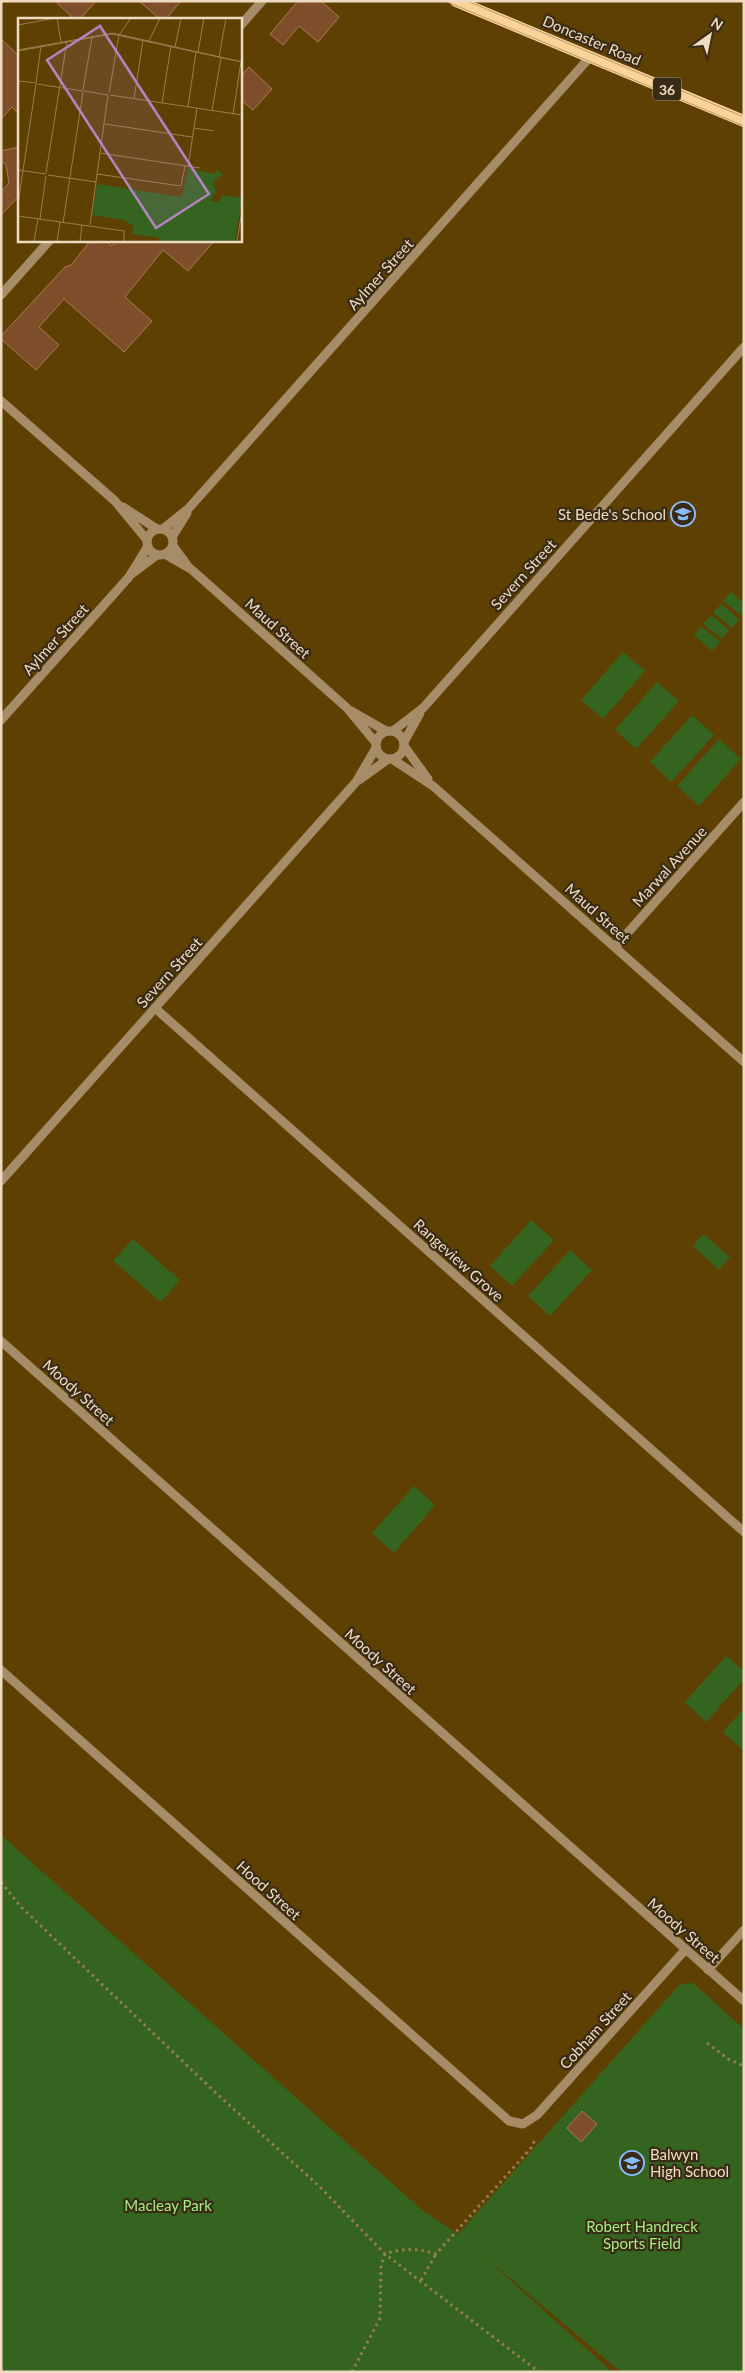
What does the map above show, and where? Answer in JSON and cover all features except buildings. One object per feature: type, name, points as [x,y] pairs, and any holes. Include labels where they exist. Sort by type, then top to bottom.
[{"type":"main road","name":"Doncaster Road","points":[[456,1],[744,121]]},
{"type":"street","points":[[241,25],[262,1]]},
{"type":"street","name":"Aylmer Street","points":[[160,529],[190,508],[590,57]]},
{"type":"street","points":[[1,295],[49,241]]},
{"type":"street","name":"Severn Street","points":[[390,731],[423,708],[744,347]]},
{"type":"street","points":[[1,401],[115,501],[160,529],[173,541],[161,554],[150,550],[147,543],[115,501]]},
{"type":"street","name":"Aylmer Street","points":[[173,541],[190,508]]},
{"type":"street","points":[[147,543],[150,533],[160,529]]},
{"type":"street","name":"Maud Street","points":[[173,541],[191,569]]},
{"type":"street","name":"Aylmer Street","points":[[129,577],[147,543]]},
{"type":"street","name":"Aylmer Street","points":[[1,720],[129,577],[161,554]]},
{"type":"street","name":"Maud Street","points":[[161,554],[191,569],[347,708],[376,746]]},
{"type":"street","name":"Maud Street","points":[[347,708],[390,731]]},
{"type":"street","name":"Severn Street","points":[[404,744],[423,708]]},
{"type":"street","points":[[390,731],[400,735],[404,744],[400,754],[390,759],[380,755],[376,746],[379,735],[390,731]]},
{"type":"street","name":"Maud Street","points":[[404,744],[433,786]]},
{"type":"street","name":"Severn Street","points":[[1,1180],[356,782],[376,746]]},
{"type":"street","name":"Severn Street","points":[[356,782],[390,759]]},
{"type":"street","name":"Maud Street","points":[[390,759],[433,786],[744,1062]]},
{"type":"street","name":"Marwal Avenue","points":[[615,947],[744,802]]},
{"type":"street","name":"Rangeview Grove","points":[[155,1008],[744,1532]]},
{"type":"street","name":"Moody Street","points":[[1,1341],[744,2001]]},
{"type":"street","name":"Hood Street","points":[[1,1670],[504,2116],[523,2124]]},
{"type":"street","points":[[708,1970],[744,1930]]},
{"type":"street","name":"Cobham Street","points":[[523,2124],[537,2116],[685,1950]]},
{"type":"path","points":[[1,1882],[20,1906],[218,2094],[319,2186],[385,2254],[539,2372]]},
{"type":"path","points":[[707,2043],[728,2059],[744,2066]]},
{"type":"path","points":[[421,2280],[436,2254],[532,2147],[535,2139]]},
{"type":"path","points":[[385,2254],[400,2249],[426,2251],[436,2254]]},
{"type":"path","points":[[352,2372],[380,2318],[381,2265],[385,2254]]},
{"type":"green space","points":[[731,592],[744,603],[744,614],[742,616],[723,601]]},
{"type":"green space","points":[[721,604],[739,619],[732,628],[713,613]]},
{"type":"green space","points":[[711,615],[729,630],[722,639],[703,624]]},
{"type":"green space","points":[[701,626],[720,642],[712,651],[694,635]]},
{"type":"green space","points":[[623,652],[645,671],[603,719],[581,700]]},
{"type":"green space","points":[[657,682],[679,701],[636,749],[615,730]]},
{"type":"green space","points":[[692,715],[714,735],[671,782],[650,762]]},
{"type":"green space","points":[[719,739],[741,759],[699,806],[677,786]]},
{"type":"green space","points":[[531,1220],[554,1240],[512,1286],[490,1266]]},
{"type":"green space","points":[[703,1234],[730,1257],[719,1270],[693,1246]]},
{"type":"green space","points":[[133,1239],[180,1280],[161,1302],[113,1261]]},
{"type":"green space","points":[[570,1250],[592,1270],[550,1316],[528,1296]]},
{"type":"green space","points":[[414,1486],[435,1505],[394,1553],[372,1533]]},
{"type":"green space","points":[[726,1656],[744,1671],[744,1679],[706,1722],[685,1702]]},
{"type":"green space","points":[[744,1708],[744,1751],[723,1732]]},
{"type":"green space","name":"Macleay Park","points":[[1,1835],[422,2210],[458,2234],[680,1984],[693,1983],[744,2029],[744,2372],[621,2372],[479,2252],[612,2372],[1,2372]]},
{"type":"tram line","points":[[445,1],[744,126]]},
{"type":"tram line","points":[[467,1],[744,117]]},
{"type":"place","name":"St Bede's School","points":[[683,514]]},
{"type":"place","name":"Balwyn High School","points":[[632,2163]]},
{"type":"park label","name":"Robert Handreck Sports Field","points":[[642,2234]]}]
